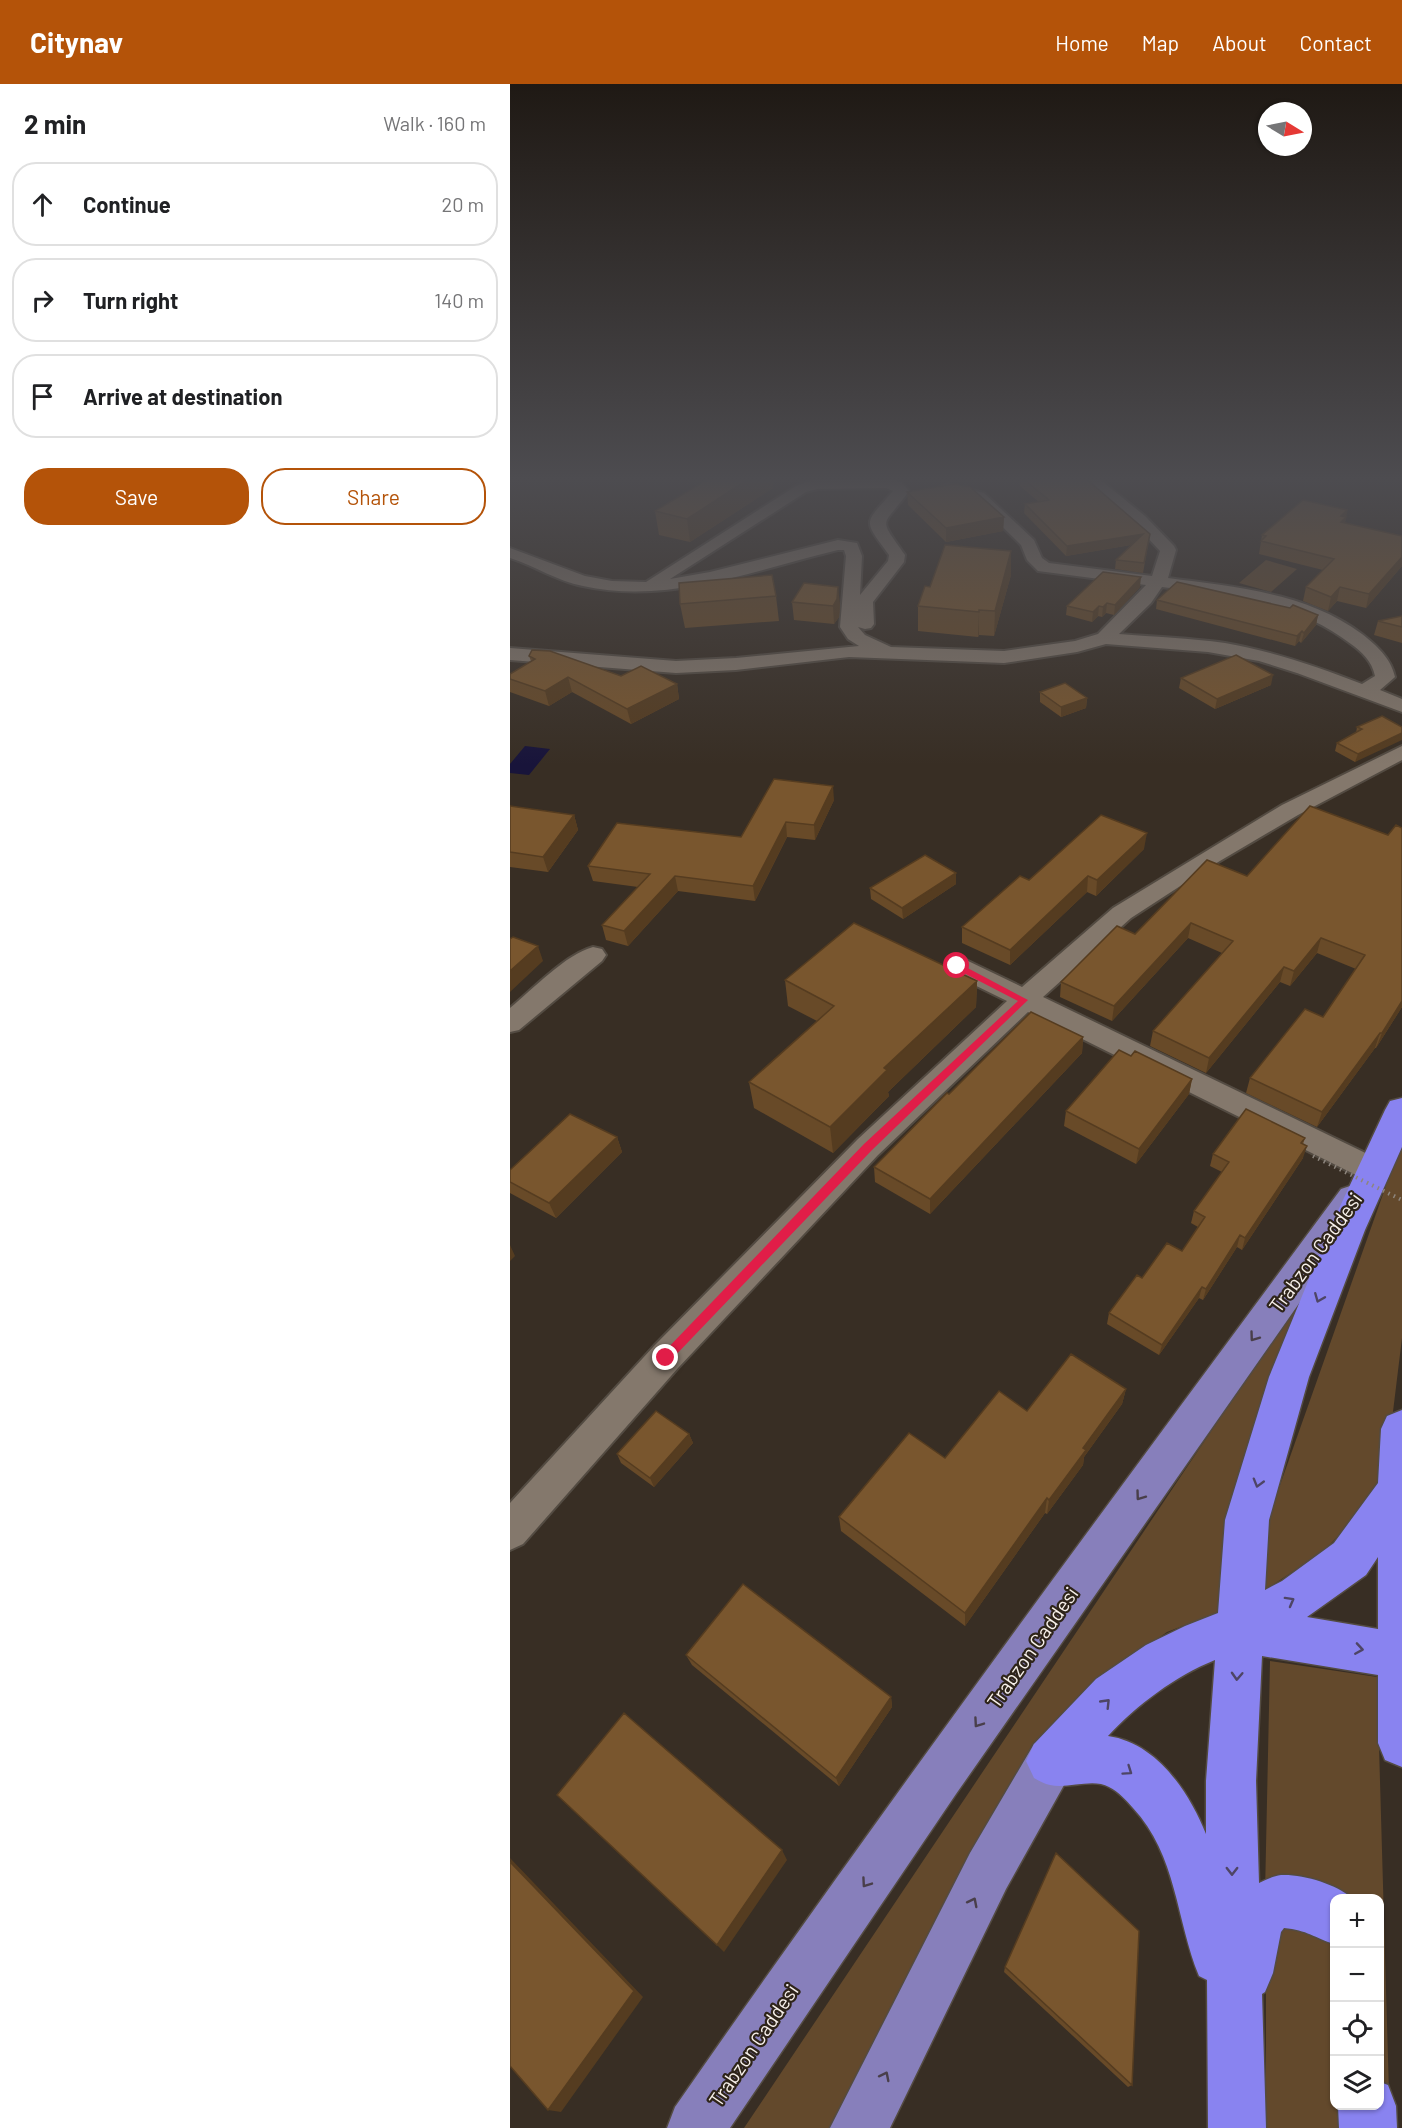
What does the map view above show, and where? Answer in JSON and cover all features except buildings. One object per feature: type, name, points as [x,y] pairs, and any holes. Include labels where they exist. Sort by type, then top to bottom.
[{"type":"highway","points":[[1237,2128],[1231,1781],[1247,1520],[1289,1377],[1316,1305],[1388,1185],[1402,1110]]},
{"type":"highway","points":[[1402,1429],[1399,1489],[1402,1743]]},
{"type":"highway","points":[[1051,1761],[1113,1696],[1173,1657],[1201,1642],[1239,1629],[1298,1597],[1350,1559],[1399,1489]]},
{"type":"highway","points":[[1239,1629],[1401,1655]]},
{"type":"highway","points":[[1051,1761],[1114,1761],[1149,1785],[1173,1822],[1205,1897],[1235,2034]]},
{"type":"highway","points":[[1235,2034],[1252,1943],[1260,1917],[1271,1904],[1284,1901],[1308,1905],[1330,1913]]},
{"type":"highway","points":[[1367,2110],[1368,2128]]},
{"type":"main road","name":"Trabzon Caddesi","points":[[696,2128],[757,2037],[1026,1654],[1388,1185]]},
{"type":"main road","points":[[859,2128],[988,1871],[1051,1761]]},
{"type":"main road","points":[[1229,2128],[1235,2034]]},
{"type":"street","points":[[562,573],[581,581],[647,586],[670,585],[719,573]]},
{"type":"street","points":[[647,586],[665,573]]},
{"type":"street","points":[[853,573],[849,627],[851,633],[881,648]]},
{"type":"street","points":[[881,648],[864,617],[864,601],[887,573]]},
{"type":"street","points":[[1093,573],[1264,597],[1305,610],[1336,624],[1353,635],[1375,655],[1384,667],[1385,677],[1378,684],[1362,691]]},
{"type":"street","points":[[1105,638],[1159,582],[1163,573]]},
{"type":"street","points":[[510,654],[676,668],[736,664],[881,648],[1004,657],[1105,638],[1241,652],[1305,668],[1402,706]]},
{"type":"street","points":[[510,1532],[666,1358],[868,1147],[1024,1000],[1122,913],[1200,863],[1290,810],[1402,752]]},
{"type":"street","points":[[510,1023],[565,976],[593,956]]},
{"type":"street","points":[[957,966],[1388,1185]]},
{"type":"path","points":[[1313,1156],[1388,1185]]},
{"type":"shaded area","points":[[1250,573],[1292,573],[1271,592],[1239,583]]},
{"type":"shaded area","points":[[525,746],[550,749],[529,775],[510,773],[510,764]]},
{"type":"shaded area","points":[[1402,1147],[1402,1338],[1385,1477],[1348,1525],[1324,1551],[1250,1600],[1274,1502],[1394,1163]]},
{"type":"shaded area","points":[[1309,1285],[1222,1611],[1167,1632],[1106,1676],[838,2128],[744,2128]]},
{"type":"shaded area","points":[[1270,1661],[1377,1677],[1383,1894],[1265,1894]]},
{"type":"shaded area","points":[[1384,1920],[1390,2128],[1383,2128],[1384,2110]]},
{"type":"shaded area","points":[[1291,1923],[1324,1931],[1330,1939],[1330,2110],[1349,2110],[1350,2128],[1266,2128],[1266,1969],[1279,1932]]},
{"type":"route","points":[[666,1358],[868,1147],[1024,1000],[957,966]]}]
